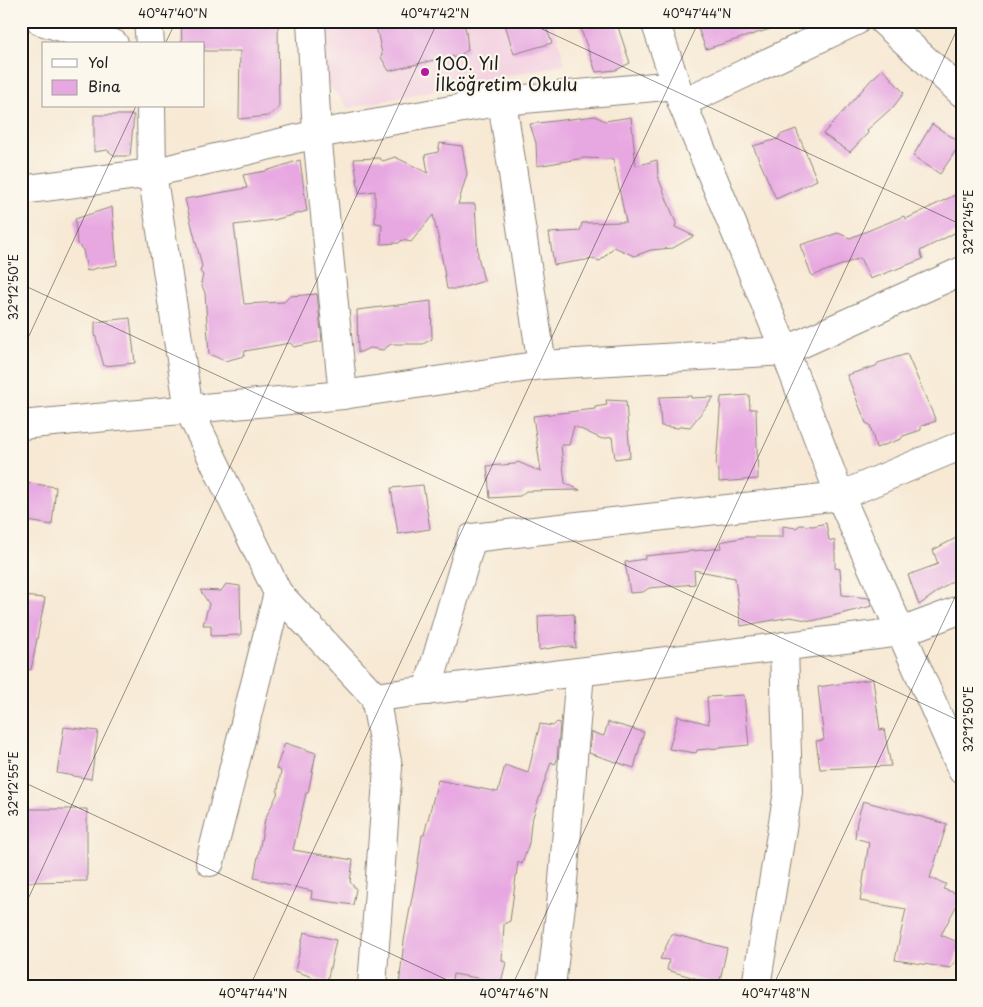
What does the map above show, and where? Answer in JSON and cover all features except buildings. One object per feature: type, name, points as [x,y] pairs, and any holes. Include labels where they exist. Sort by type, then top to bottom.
[{"type":"street","points":[[40,21],[108,42]]},
{"type":"street","points":[[148,21],[150,42]]},
{"type":"street","points":[[311,21],[317,134],[343,395]]},
{"type":"street","points":[[655,21],[679,94],[785,351],[840,496],[962,770]]},
{"type":"street","points":[[21,190],[152,173],[317,134],[502,102],[679,94],[826,28],[856,21]]},
{"type":"street","points":[[883,21],[962,93]]},
{"type":"street","points":[[502,102],[542,365]]},
{"type":"street","points":[[151,108],[152,173],[189,410],[278,594],[375,697],[388,767],[372,986]]},
{"type":"street","points":[[21,425],[343,395],[542,365],[785,351],[962,270]]},
{"type":"street","points":[[426,691],[472,538],[840,496],[962,446]]},
{"type":"street","points":[[210,862],[278,594]]},
{"type":"street","points":[[375,697],[902,632],[962,608]]},
{"type":"street","points":[[756,986],[788,792],[784,646]]},
{"type":"street","points":[[551,986],[561,905],[580,672]]},
{"type":"shaded area","name":"100. Yıl İlköğretim Okulu","points":[[324,21],[553,21],[565,64],[348,108],[325,80]]},
{"type":"place","name":"100. Yıl İlköğretim Okulu","points":[[425,72]]}]
